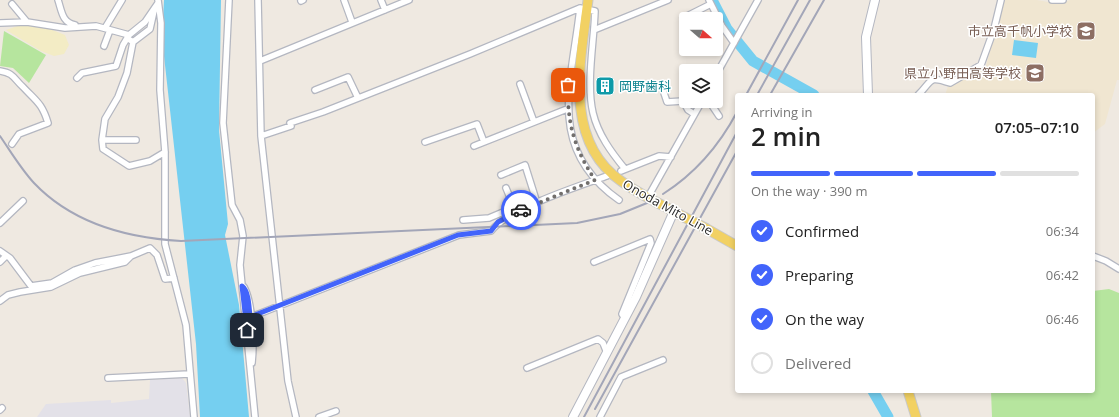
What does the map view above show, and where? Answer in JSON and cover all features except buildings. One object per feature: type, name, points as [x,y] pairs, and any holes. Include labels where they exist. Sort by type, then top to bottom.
[{"type":"main road","name":"Onoda Mito Line","points":[[585,6],[579,96],[584,125],[593,148],[611,173],[620,181],[735,245]]},
{"type":"main road","points":[[909,393],[916,417]]},
{"type":"street","points":[[58,0],[64,20],[68,24],[107,29],[128,37],[133,42]]},
{"type":"street","points":[[104,46],[107,29],[122,0]]},
{"type":"street","points":[[229,0],[223,123],[232,205],[242,226],[243,236],[240,265],[255,417]]},
{"type":"street","points":[[258,0],[262,136],[288,381],[296,417]]},
{"type":"street","points":[[344,0],[352,22]]},
{"type":"street","points":[[381,0],[385,10]]},
{"type":"street","points":[[260,61],[352,22],[409,0]]},
{"type":"street","points":[[594,30],[668,0]]},
{"type":"street","points":[[722,64],[758,0]]},
{"type":"street","points":[[868,93],[866,37],[875,0]]},
{"type":"street","points":[[920,93],[931,80],[936,78],[950,83],[982,65],[1001,0]]},
{"type":"street","points":[[1052,0],[1063,0]]},
{"type":"street","points":[[77,78],[82,73],[116,66],[128,37],[145,22],[158,2]]},
{"type":"street","points":[[158,2],[150,29],[133,42],[127,73],[118,97],[105,119],[102,140],[103,148],[106,152],[129,166],[150,161],[165,152]]},
{"type":"street","points":[[158,2],[161,23],[160,90],[165,152],[165,244],[186,325],[189,374],[194,417]]},
{"type":"street","points":[[693,12],[710,2],[722,26],[735,40]]},
{"type":"street","points":[[12,4],[27,22]]},
{"type":"street","points":[[262,136],[291,126],[290,122],[323,112],[470,54],[585,6],[595,11],[591,84],[593,112],[607,145],[623,170],[659,156],[671,157]]},
{"type":"street","points":[[585,6],[568,85],[567,109],[570,125],[579,153],[595,180],[620,200]]},
{"type":"street","points":[[65,7],[66,17],[69,20],[83,26]]},
{"type":"street","points":[[1,25],[11,21],[65,28],[83,26]]},
{"type":"street","points":[[0,71],[9,73],[17,79],[21,86],[38,100],[48,123],[19,134],[12,144]]},
{"type":"street","points":[[315,90],[348,77],[358,98]]},
{"type":"street","points":[[520,84],[534,122]]},
{"type":"street","points":[[662,86],[667,102],[683,101],[688,110],[694,114]]},
{"type":"street","points":[[648,197],[698,108]]},
{"type":"street","points":[[714,108],[719,116]]},
{"type":"street","points":[[474,146],[567,109]]},
{"type":"street","points":[[426,142],[477,124],[484,142]]},
{"type":"street","points":[[102,140],[136,140]]},
{"type":"street","points":[[501,175],[525,165],[538,203]]},
{"type":"street","points":[[250,317],[458,235],[491,231],[498,222],[514,213],[607,176]]},
{"type":"street","points":[[506,188],[514,213]]},
{"type":"street","points":[[0,222],[23,201]]},
{"type":"street","points":[[463,220],[489,218],[508,210],[514,213]]},
{"type":"street","points":[[573,417],[625,318],[674,211]]},
{"type":"street","points":[[594,262],[650,239],[651,242],[622,314],[625,318]]},
{"type":"street","points":[[0,251],[10,258],[31,286],[52,283],[75,270],[95,263],[131,256],[150,248],[157,255],[165,279],[174,278]]},
{"type":"street","points":[[0,262],[6,256]]},
{"type":"street","points":[[0,301],[8,295],[52,287],[86,271],[125,262],[131,256]]},
{"type":"street","points":[[1095,257],[1106,261],[1119,269]]},
{"type":"street","points":[[242,286],[247,294],[253,347],[250,373]]},
{"type":"street","points":[[527,368],[598,338],[603,343],[607,353]]},
{"type":"street","points":[[600,417],[621,377],[662,360]]},
{"type":"street","points":[[108,378],[189,374]]},
{"type":"street","points":[[319,417],[336,411]]},
{"type":"shaded area","name":"県立小野田高等学校","points":[[1004,0],[1037,0],[1059,4],[1070,0],[1119,0],[1119,80],[1117,80],[1105,124],[1095,132],[1095,93],[946,93],[948,86],[959,82],[986,66]]},
{"type":"shaded area","points":[[182,378],[186,383],[190,417],[37,417],[46,404],[111,400],[111,403],[149,399],[150,380]]},
{"type":"green space","points":[[4,31],[46,55],[29,83],[13,68],[0,66]]},
{"type":"green space","points":[[1109,289],[1119,293],[1119,417],[992,417],[991,393],[1095,393],[1095,291]]},
{"type":"sand","points":[[23,24],[45,27],[65,35],[69,45],[64,54],[54,56],[41,51],[6,30]]},
{"type":"water","points":[[164,0],[221,0],[219,130],[228,224],[225,235],[239,305],[249,417],[200,417],[196,344],[162,38]]},
{"type":"water","points":[[1014,40],[1038,43],[1036,58],[1012,55]]},
{"type":"waterway","points":[[712,0],[727,29],[753,61],[810,93]]},
{"type":"waterway","points":[[874,393],[888,417]]},
{"type":"railway","points":[[747,93],[798,0]]},
{"type":"railway","points":[[758,93],[810,0]]},
{"type":"railway","points":[[771,93],[824,0]]},
{"type":"railway","points":[[663,194],[686,177],[706,158],[735,115]]},
{"type":"railway","points":[[0,136],[29,178],[49,197],[66,209],[83,219],[102,226],[121,232],[161,239],[181,241],[577,223],[620,214],[647,203]]},
{"type":"railway","points":[[584,417],[735,136]]},
{"type":"railway","points":[[595,409],[735,155]]},
{"type":"way so far","points":[[521,210],[595,180],[579,153],[570,125],[567,109],[568,85]]},
{"type":"place","name":"市立高千帆小学校","points":[[1086,31]]},
{"type":"place","name":"県立小野田高等学校","points":[[1035,73]]},
{"type":"place","name":"岡野歯科","points":[[605,86]]},
{"type":"route","points":[[247,330],[242,286],[247,294],[250,317],[332,286],[458,235],[491,231],[498,222],[521,210]]}]
